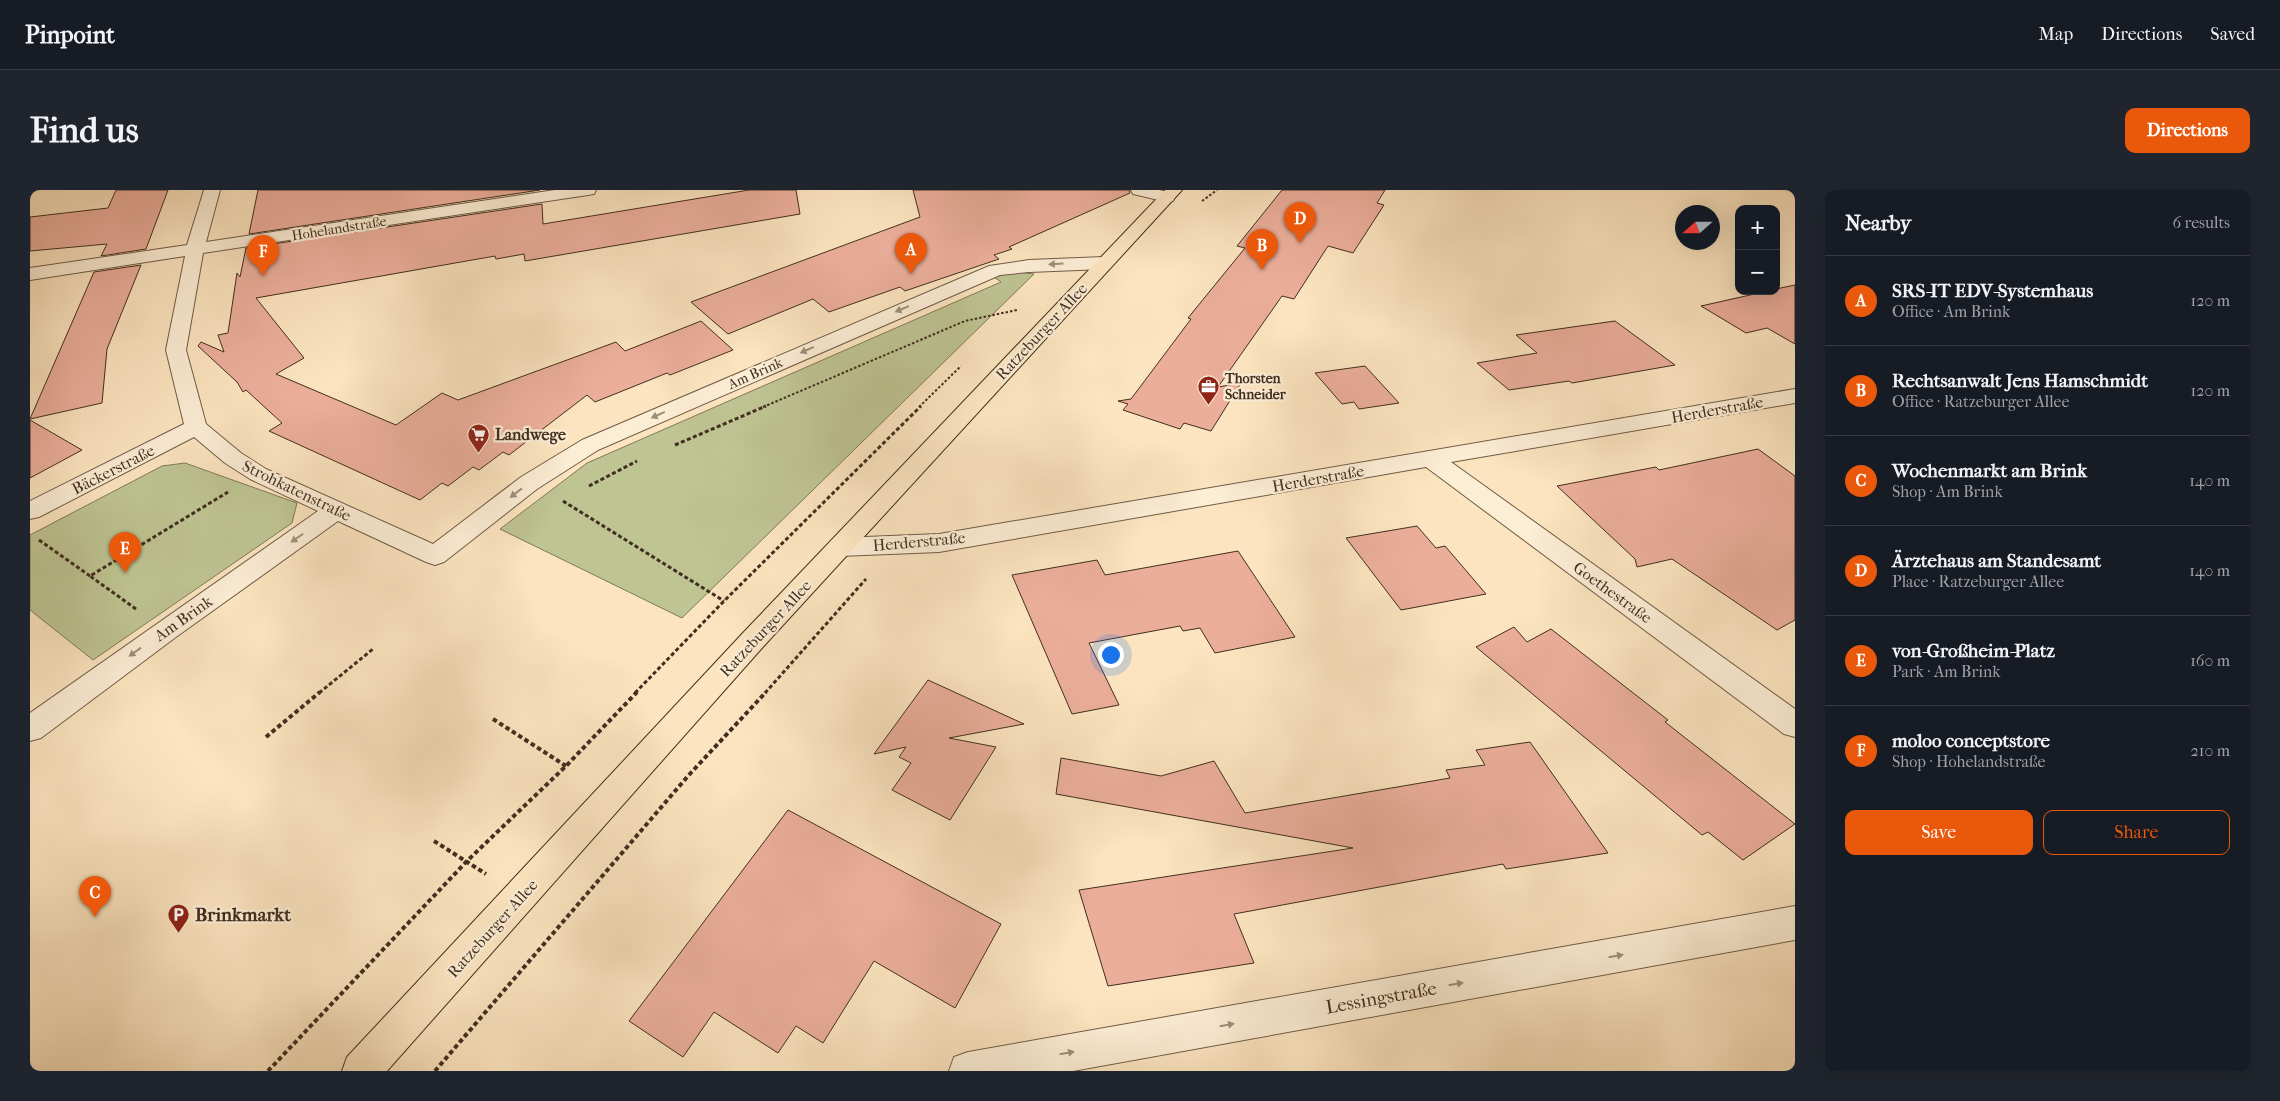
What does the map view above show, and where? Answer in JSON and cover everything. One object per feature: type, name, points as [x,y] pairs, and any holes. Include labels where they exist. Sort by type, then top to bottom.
[{"type":"main road","name":"Ratzeburger Allee","points":[[361,1071],[840,547],[1170,194]]},
{"type":"street","points":[[196,428],[176,350],[195,250],[212,190]]},
{"type":"street","name":"Hohelandstraße","points":[[30,274],[588,190]]},
{"type":"street","points":[[1139,190],[1170,194]]},
{"type":"street","name":"Am Brink","points":[[435,556],[529,483],[590,445],[608,437],[996,270],[1028,266],[1104,263]]},
{"type":"street","name":"Herderstraße","points":[[840,547],[938,542],[1795,396]]},
{"type":"street","name":"Strohkatenstraße","points":[[196,428],[233,458],[258,474],[435,556]]},
{"type":"street","name":"Bäckerstraße","points":[[30,511],[196,428]]},
{"type":"street","name":"Goethestraße","points":[[1431,459],[1795,725]]},
{"type":"street","name":"Am Brink","points":[[30,728],[337,510]]},
{"type":"street","name":"Lessingstraße","points":[[968,1071],[1795,923]]},
{"type":"path","points":[[1199,204],[1216,190]]},
{"type":"path","points":[[674,445],[965,321],[1018,310],[1012,316]]},
{"type":"path","points":[[268,1071],[467,861],[566,766],[724,601],[968,360]]},
{"type":"path","points":[[588,487],[638,461]]},
{"type":"path","points":[[90,576],[258,474]]},
{"type":"path","points":[[571,496],[563,500],[724,601]]},
{"type":"path","points":[[38,540],[166,630]]},
{"type":"path","points":[[435,1071],[688,776],[740,722],[896,545]]},
{"type":"path","points":[[266,737],[373,649]]},
{"type":"path","points":[[493,719],[566,766]]},
{"type":"path","points":[[434,841],[467,861]]},
{"type":"green space","points":[[1017,272],[1034,274],[682,618],[500,529],[587,463],[1001,282],[994,277]]},
{"type":"green space","points":[[185,463],[297,503],[292,523],[93,660],[30,610],[30,535],[162,466]]},
{"type":"building","points":[[116,190],[168,190],[146,249],[101,256],[107,244],[30,251],[30,217],[108,208]]},
{"type":"building","points":[[258,190],[540,190],[249,234]]},
{"type":"building","points":[[749,190],[796,190],[800,214],[525,261],[524,254],[496,259],[495,256],[256,298],[304,358],[276,374],[396,425],[442,393],[458,400],[616,342],[625,351],[701,321],[733,350],[670,375],[667,373],[595,402],[587,395],[509,455],[503,452],[479,470],[473,467],[448,486],[442,483],[420,500],[269,431],[282,423],[246,390],[243,392],[237,382],[198,346],[201,342],[224,352],[218,335],[228,333],[237,273],[240,277],[246,248],[542,204],[543,224]]},
{"type":"building","points":[[913,190],[1129,190],[1130,193],[1009,247],[1012,249],[994,255],[999,259],[905,291],[900,287],[829,312],[813,299],[728,334],[691,302],[920,217]]},
{"type":"building","points":[[1282,190],[1385,190],[1377,203],[1384,205],[1353,253],[1328,246],[1294,299],[1282,296],[1218,387],[1241,383],[1211,431],[1184,423],[1180,429],[1123,410],[1128,404],[1118,401],[1131,399],[1191,319],[1188,318],[1245,248],[1237,246]]},
{"type":"building","points":[[141,265],[107,349],[102,403],[30,419],[94,272]]},
{"type":"building","points":[[1795,285],[1795,344],[1767,328],[1746,333],[1701,306],[1750,295],[1780,295],[1780,288]]},
{"type":"building","points":[[1615,321],[1675,365],[1572,383],[1569,381],[1509,390],[1477,363],[1537,353],[1516,335]]},
{"type":"building","points":[[1365,366],[1399,403],[1359,409],[1354,402],[1342,404],[1315,373]]},
{"type":"building","points":[[30,420],[82,450],[30,478]]},
{"type":"building","points":[[1758,449],[1795,476],[1795,620],[1777,630],[1672,559],[1637,567],[1635,559],[1557,486],[1656,467],[1659,470]]},
{"type":"building","points":[[1417,526],[1436,548],[1445,546],[1486,594],[1401,610],[1346,538]]},
{"type":"building","points":[[1238,551],[1295,637],[1215,653],[1200,628],[1183,631],[1180,626],[1089,643],[1119,705],[1072,714],[1012,575],[1097,560],[1105,575]]},
{"type":"building","points":[[1514,627],[1527,642],[1551,629],[1668,720],[1665,722],[1795,824],[1743,860],[1708,832],[1702,835],[1476,647]]},
{"type":"building","points":[[928,680],[1024,724],[949,738],[996,747],[950,820],[892,790],[911,763],[899,757],[906,747],[874,754]]},
{"type":"building","points":[[1530,742],[1608,853],[1506,869],[1503,864],[1234,914],[1254,963],[1108,986],[1079,890],[1353,848],[1056,794],[1061,758],[1161,776],[1214,761],[1245,813],[1450,778],[1446,770],[1485,765],[1476,750]]},
{"type":"building","points":[[788,810],[1001,924],[955,1008],[874,961],[823,1043],[796,1026],[778,1053],[714,1012],[683,1057],[629,1021]]},
{"type":"place","name":"Ärztehaus am Standesamt","points":[[1300,243]]},
{"type":"place","name":"Rechtsanwalt Jens Hamschmidt","points":[[1262,270]]},
{"type":"place","name":"SRS-IT EDV-Systemhaus","points":[[911,274]]},
{"type":"place","name":"moloo conceptstore","points":[[263,276]]},
{"type":"place","name":"Thorsten Schneider","points":[[1209,405]]},
{"type":"place","name":"Landwege","points":[[479,453]]},
{"type":"place","name":"von-Großheim-Platz","points":[[125,573]]},
{"type":"place","name":"Wochenmarkt am Brink","points":[[95,917]]},
{"type":"place","name":"Brinkmarkt","points":[[179,933]]}]
